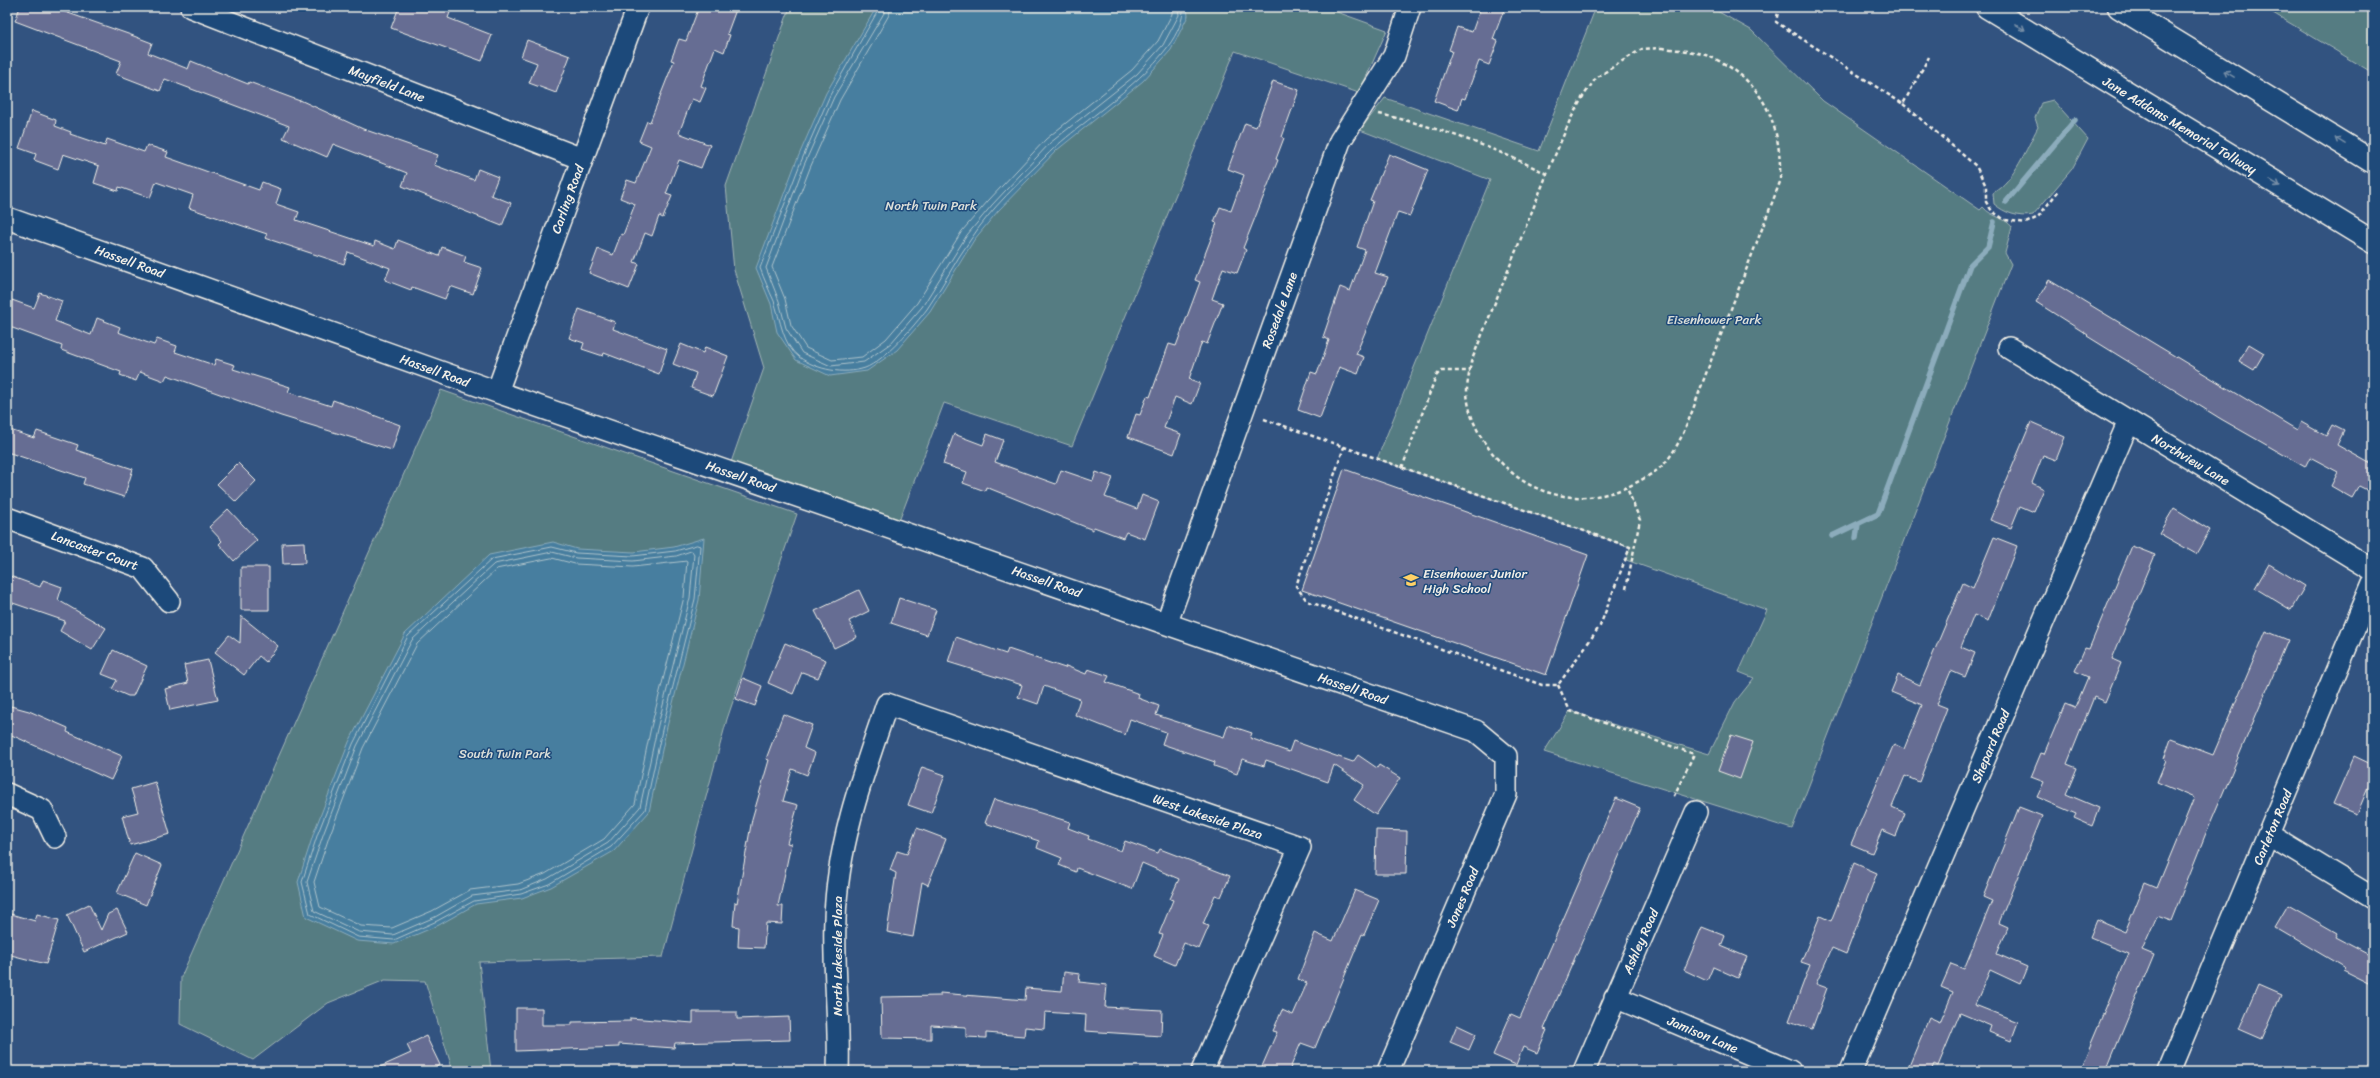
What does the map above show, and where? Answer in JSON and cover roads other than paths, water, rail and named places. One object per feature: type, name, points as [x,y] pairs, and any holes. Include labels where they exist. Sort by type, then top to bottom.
[{"type":"highway","name":"Jane Addams Memorial Tollway","points":[[1987,7],[2373,242]]},
{"type":"highway","points":[[2119,7],[2373,162]]},
{"type":"street","name":"Mayfield Lane","points":[[191,7],[582,159]]},
{"type":"street","name":"Carling Road","points":[[497,392],[638,7]]},
{"type":"street","name":"Rosedale Lane","points":[[1167,622],[1340,141],[1394,56],[1410,7]]},
{"type":"street","name":"Hassell Road","points":[[7,218],[497,392],[1167,622],[1476,731]]},
{"type":"street","name":"Northview Lane","points":[[2009,348],[2373,570]]},
{"type":"street","name":"Shepard Road","points":[[1851,1071],[2129,421]]},
{"type":"street","name":"Lancaster Court","points":[[7,518],[143,568],[169,602]]},
{"type":"street","name":"Carleton Road","points":[[2169,1071],[2269,835],[2373,583]]},
{"type":"street","name":"North Lakeside Plaza","points":[[838,1071],[835,919],[839,876],[852,811],[887,704]]},
{"type":"street","name":"West Lakeside Plaza","points":[[887,704],[1300,848],[1202,1071]]},
{"type":"street","name":"Jones Road","points":[[1388,1071],[1506,794],[1506,756],[1476,731]]},
{"type":"street","points":[[7,794],[42,810],[55,837]]},
{"type":"street","name":"Ashley Road","points":[[1584,1071],[1696,812]]},
{"type":"street","points":[[2269,835],[2373,898]]},
{"type":"street","name":"Jamison Lane","points":[[1615,997],[1790,1071]]},
{"type":"water","points":[[1187,7],[1188,16],[1171,50],[1143,81],[1057,150],[998,211],[974,240],[930,312],[897,350],[867,371],[830,376],[796,360],[777,332],[771,304],[756,268],[796,162],[826,93],[876,8]]},
{"type":"water","points":[[704,538],[699,600],[666,731],[649,812],[614,851],[551,887],[522,898],[476,904],[439,925],[394,944],[357,941],[306,917],[298,882],[314,832],[349,742],[405,634],[489,555],[553,542],[577,549],[634,552],[674,547]]},
{"type":"waterway","points":[[2006,202],[2075,120]]},
{"type":"waterway","points":[[1832,536],[1878,514],[1970,265],[1988,247],[1994,222]]},
{"type":"waterway","points":[[1856,538],[1858,524]]},
{"type":"place","name":"Eisenhower Junior High School","points":[[1411,580]]},
{"type":"park label","name":"North Twin Park","points":[[931,205]]},
{"type":"park label","name":"Eisenhower Park","points":[[1714,319]]},
{"type":"park label","name":"South Twin Park","points":[[505,753]]}]
